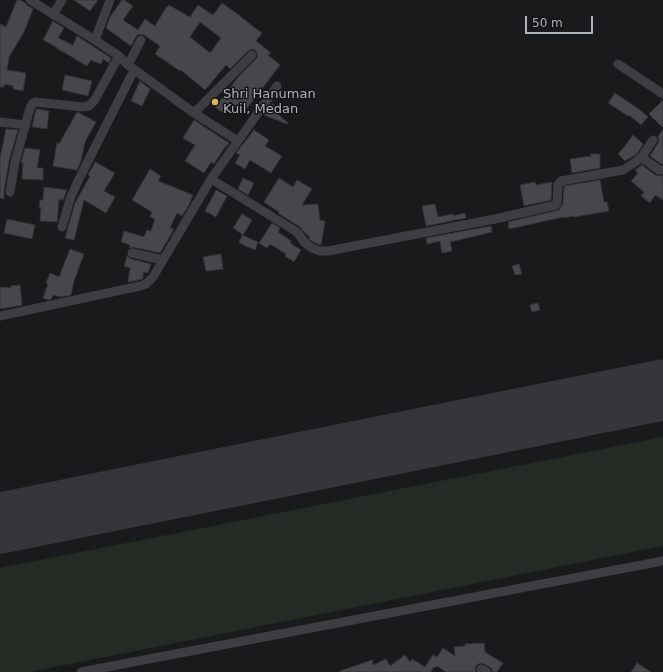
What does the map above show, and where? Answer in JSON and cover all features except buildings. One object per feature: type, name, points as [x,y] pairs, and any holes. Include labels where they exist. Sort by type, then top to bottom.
[{"type":"street","points":[[30,0],[119,56],[131,67],[194,113],[238,141]]},
{"type":"street","points":[[53,15],[62,0]]},
{"type":"street","points":[[95,40],[110,0]]},
{"type":"street","points":[[62,227],[70,199],[131,67],[141,40]]},
{"type":"street","points":[[194,113],[252,55]]},
{"type":"street","points":[[10,192],[13,170],[32,104],[35,102],[83,107],[89,106],[94,101],[119,56]]},
{"type":"street","points":[[618,64],[663,94]]},
{"type":"street","points":[[0,316],[140,286],[150,281],[211,179],[277,86]]},
{"type":"street","points":[[0,122],[26,125]]},
{"type":"street","points":[[211,179],[297,232],[312,248],[320,251],[328,251],[495,219],[556,205],[558,185],[561,181],[623,170],[642,158],[653,140]]},
{"type":"street","points":[[642,158],[659,170],[663,170]]},
{"type":"street","points":[[132,253],[163,260]]},
{"type":"street","points":[[81,672],[663,561]]},
{"type":"shaded area","points":[[663,437],[663,546],[30,672],[0,672],[0,568]]},
{"type":"runway","points":[[0,523],[663,390]]},
{"type":"place","name":"Shri Hanuman Kuil, Medan","points":[[215,102]]}]
